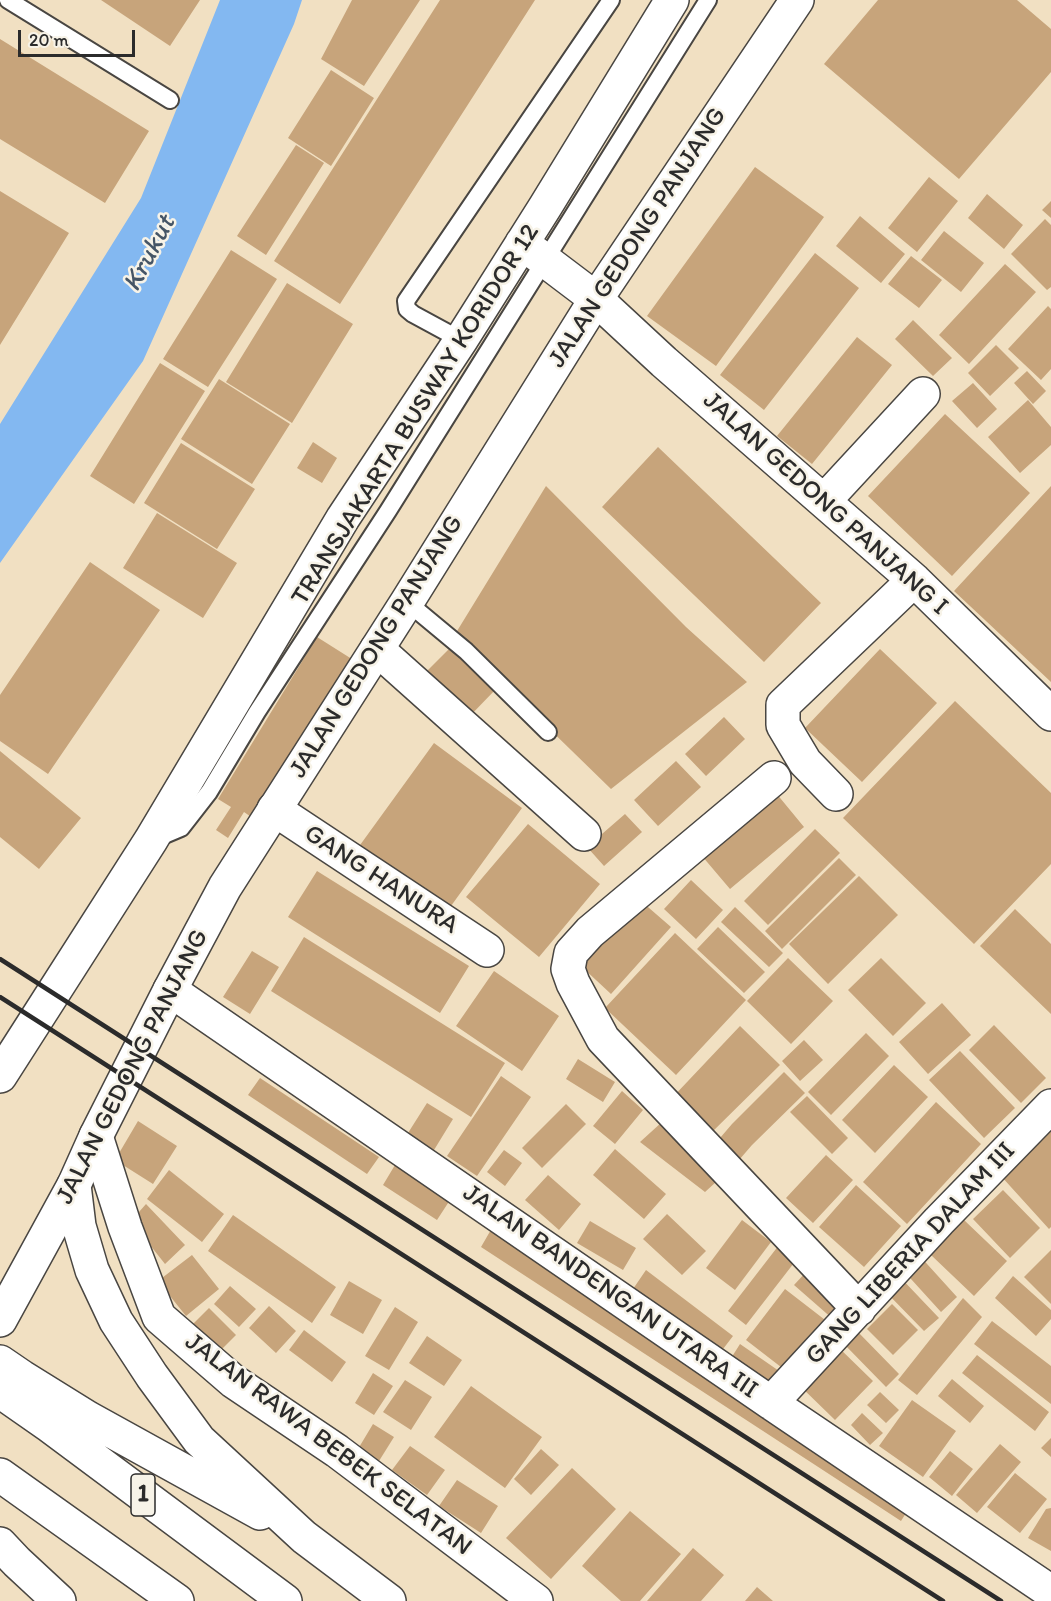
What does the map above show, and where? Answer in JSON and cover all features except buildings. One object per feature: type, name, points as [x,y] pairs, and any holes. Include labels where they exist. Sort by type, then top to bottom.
[{"type":"main road","name":"JALAN GEDONG PANJANG","points":[[0,1320],[74,1185],[96,1136],[225,887],[407,602],[596,299],[797,0]]},
{"type":"main road","points":[[0,1076],[151,840],[343,518],[460,340],[534,251],[666,2]]},
{"type":"main road","name":"JALAN GEDONG PANJANG I","points":[[534,251],[596,299],[664,362],[914,580],[1051,714]]},
{"type":"main road","points":[[824,501],[923,394]]},
{"type":"main road","points":[[836,794],[805,762],[783,725],[783,705],[914,580]]},
{"type":"main road","points":[[377,649],[584,834]]},
{"type":"main road","points":[[774,778],[590,932],[571,953],[568,969],[603,1039],[859,1309]]},
{"type":"main road","name":"GANG HANURA","points":[[274,809],[487,950]]},
{"type":"main road","name":"JALAN BANDENGAN UTARA III","points":[[170,990],[771,1403],[1051,1592]]},
{"type":"main road","name":"GANG LIBERIA DALAM III","points":[[771,1403],[939,1221],[1051,1106]]},
{"type":"main road","name":"JALAN RAWA BEBEK SELATAN","points":[[96,1136],[125,1227],[159,1317],[233,1381],[337,1451],[536,1601]]},
{"type":"main road","points":[[74,1185],[79,1226],[92,1270],[116,1322],[199,1440],[304,1538],[385,1598]]},
{"type":"main road","points":[[0,1362],[88,1418],[304,1538]]},
{"type":"main road","name":"1","points":[[0,1392],[60,1433],[285,1601]]},
{"type":"main road","points":[[0,1475],[177,1601]]},
{"type":"main road","points":[[0,1544],[59,1601]]},
{"type":"lane","points":[[8,0],[171,100]]},
{"type":"lane","points":[[460,340],[413,314],[407,309],[406,301],[611,0]]},
{"type":"lane","name":"TRANSJAKARTA BUSWAY KORIDOR 12","points":[[151,840],[182,828],[209,792],[257,712],[388,511],[534,251],[591,185],[708,0]]},
{"type":"lane","points":[[407,602],[466,651],[548,732]]},
{"type":"water","name":"Krukut","points":[[220,0],[302,0],[294,24],[143,361],[0,563],[0,424],[141,198]]},
{"type":"railway","points":[[0,959],[1001,1601]]},
{"type":"railway","points":[[0,997],[943,1601]]}]
